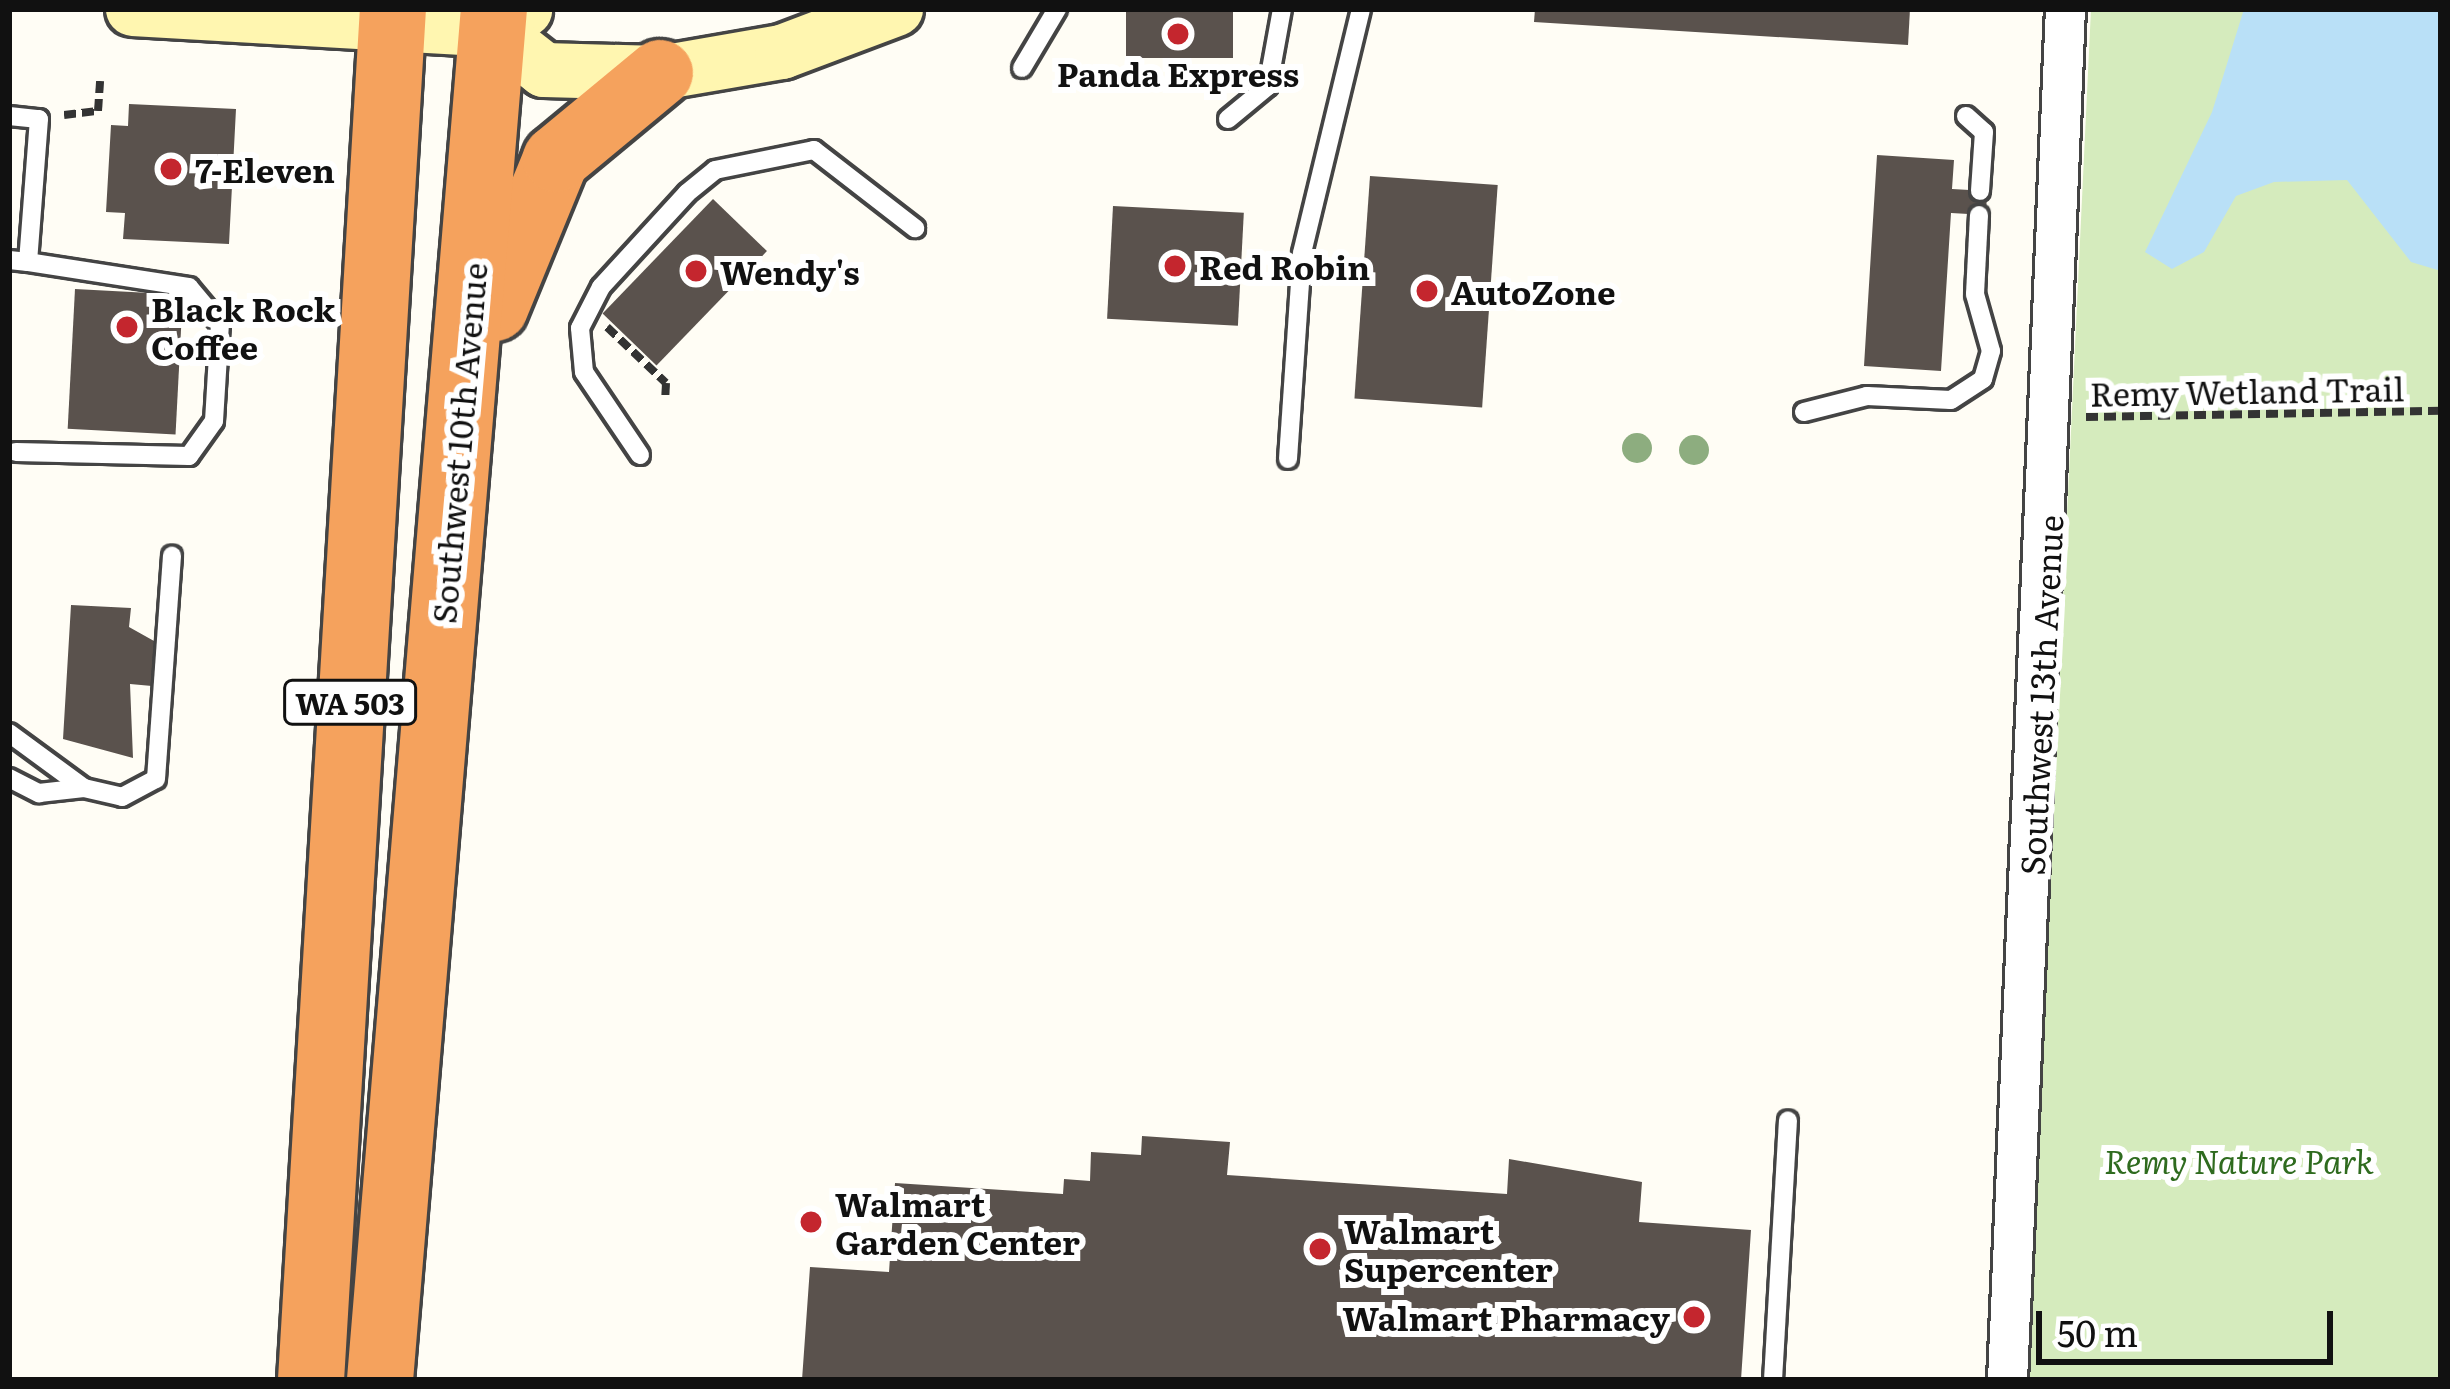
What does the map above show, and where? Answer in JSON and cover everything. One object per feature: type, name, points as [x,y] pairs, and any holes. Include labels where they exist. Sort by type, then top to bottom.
[{"type":"highway","name":"Southwest 10th Avenue","points":[[380,1380],[465,371],[505,16]]},
{"type":"highway","name":"WA 503","points":[[311,1380],[392,17]]},
{"type":"highway","points":[[465,371],[537,186],[577,135],[660,73]]},
{"type":"street","points":[[133,9],[505,16],[544,70],[660,73],[782,52],[896,9]]},
{"type":"street","name":"Southwest 13th Avenue","points":[[2007,1380],[2055,416],[2065,9]]},
{"type":"lane","points":[[1022,68],[1057,9]]},
{"type":"lane","points":[[1228,119],[1268,86],[1282,9]]},
{"type":"lane","points":[[1288,459],[1302,253],[1360,9]]},
{"type":"lane","points":[[9,116],[39,119],[18,261],[189,287],[220,324],[214,421],[189,456],[16,452]]},
{"type":"lane","points":[[1966,116],[1984,132],[1980,191]]},
{"type":"lane","points":[[640,455],[584,372],[580,328],[601,287],[687,193],[715,170],[814,150],[915,228]]},
{"type":"lane","points":[[1804,412],[1867,396],[1951,400],[1983,379],[1991,351],[1975,294],[1979,214]]},
{"type":"lane","points":[[9,778],[38,793],[84,788],[134,795],[161,767],[172,556]]},
{"type":"lane","points":[[9,733],[84,788]]},
{"type":"lane","points":[[1772,1380],[1788,1120]]},
{"type":"path","points":[[39,119],[98,111],[100,81]]},
{"type":"path","points":[[608,308],[604,325],[666,383],[665,400]]},
{"type":"path","name":"Remy Wetland Trail","points":[[2055,416],[2441,411]]},
{"type":"green space","name":"Remy Nature Park","points":[[2091,9],[2441,9],[2441,1380],[2026,1380]]},
{"type":"water","points":[[2244,9],[2441,9],[2441,271],[2411,262],[2347,180],[2274,182],[2236,196],[2204,252],[2172,269],[2145,252],[2212,112]]},
{"type":"building","name":"Panda Express","points":[[1126,9],[1233,9],[1233,58],[1126,58]]},
{"type":"building","points":[[1535,9],[1910,9],[1908,45],[1534,22]]},
{"type":"building","name":"7-Eleven","points":[[129,104],[236,109],[229,244],[123,239],[125,213],[106,212],[111,125],[128,126]]},
{"type":"building","points":[[1877,155],[1954,160],[1952,189],[1987,191],[1986,215],[1951,213],[1941,371],[1864,366]]},
{"type":"building","name":"AutoZone","points":[[1370,176],[1498,185],[1482,407],[1354,398]]},
{"type":"building","name":"Wendy's","points":[[713,199],[767,251],[656,365],[603,313]]},
{"type":"building","name":"Red Robin","points":[[1113,206],[1244,213],[1238,326],[1107,319]]},
{"type":"building","points":[[75,289],[183,295],[176,434],[68,429]]},
{"type":"building","points":[[71,605],[131,608],[129,627],[154,641],[152,686],[130,684],[133,758],[63,739]]},
{"type":"building","name":"Walmart Supercenter","points":[[1142,1136],[1230,1142],[1227,1175],[1507,1194],[1509,1159],[1642,1182],[1639,1222],[1751,1230],[1741,1380],[802,1380],[810,1267],[889,1272],[895,1183],[1063,1194],[1064,1179],[1090,1181],[1091,1152],[1141,1155]]},
{"type":"place","name":"Panda Express","points":[[1178,34]]},
{"type":"place","name":"7-Eleven","points":[[171,169]]},
{"type":"place","name":"Red Robin","points":[[1175,266]]},
{"type":"place","name":"Wendy's","points":[[696,271]]},
{"type":"place","name":"AutoZone","points":[[1427,291]]},
{"type":"place","name":"Black Rock Coffee","points":[[127,327]]},
{"type":"place","name":"Walmart Garden Center","points":[[811,1222]]},
{"type":"place","name":"Walmart Supercenter","points":[[1320,1249]]},
{"type":"place","name":"Walmart Pharmacy","points":[[1694,1317]]}]
